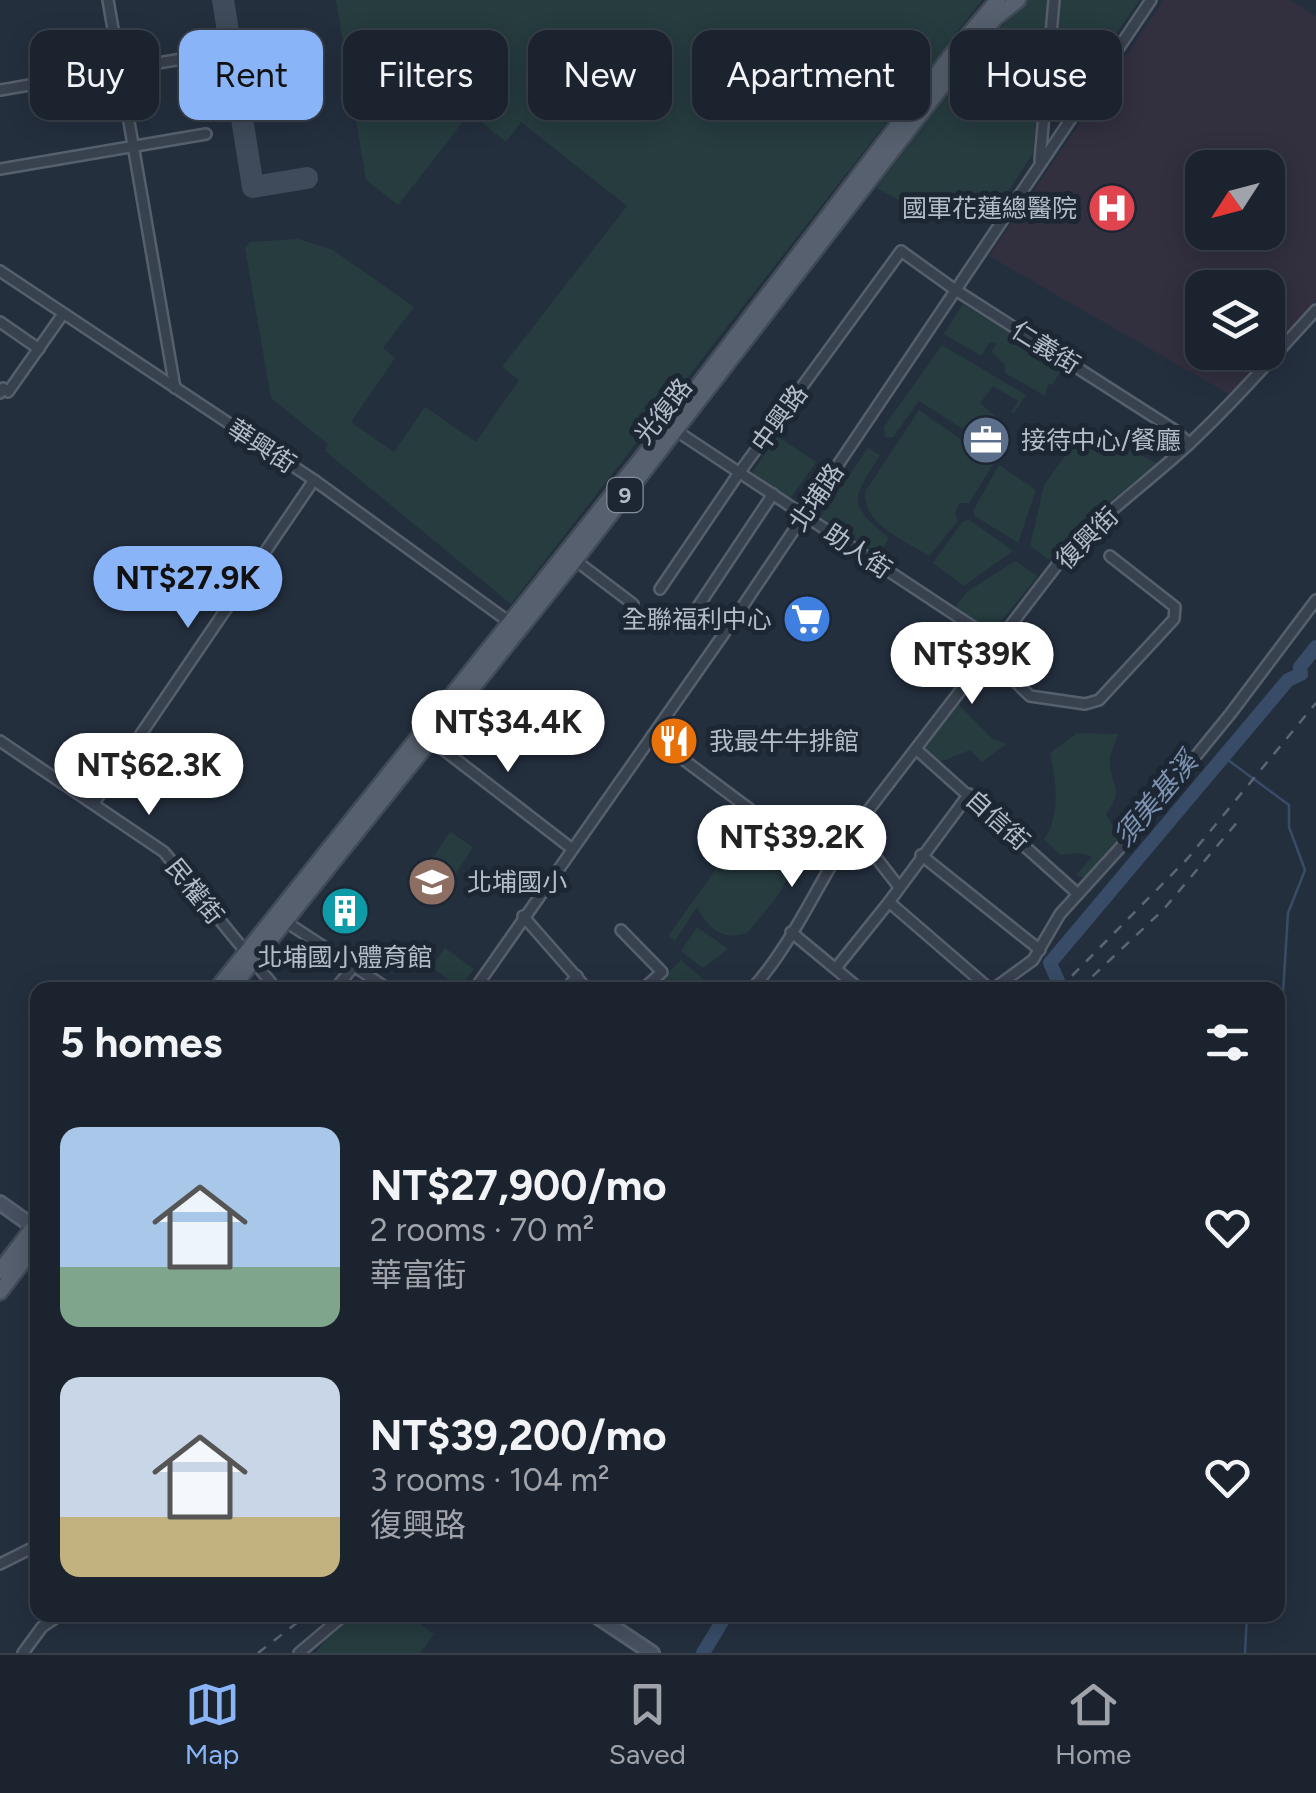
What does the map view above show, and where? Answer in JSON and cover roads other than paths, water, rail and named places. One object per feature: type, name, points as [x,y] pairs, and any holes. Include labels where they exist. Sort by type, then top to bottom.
[{"type":"main road","name":"光復路","points":[[514,625],[575,560],[952,54],[998,0]]},
{"type":"main road","name":"光復路","points":[[224,982],[248,958],[672,428],[994,18],[1018,0]]},
{"type":"main road","name":"光復路","points":[[234,982],[248,958]]},
{"type":"main road","points":[[0,1270],[30,1233]]},
{"type":"main road","points":[[0,1292],[30,1263]]},
{"type":"street","points":[[108,0],[113,30]]},
{"type":"street","points":[[1040,162],[1054,0]]},
{"type":"street","name":"北埔路","points":[[479,982],[804,515],[1152,0]]},
{"type":"street","points":[[0,90],[30,85]]},
{"type":"street","points":[[129,120],[174,388]]},
{"type":"street","points":[[0,168],[206,134]]},
{"type":"street","name":"仁義街","points":[[902,251],[954,289],[1176,431],[1189,444]]},
{"type":"street","name":"中興路","points":[[660,589],[740,472],[902,251]]},
{"type":"street","name":"華興街","points":[[0,271],[314,480],[514,625]]},
{"type":"street","name":"復興街","points":[[758,982],[854,830],[1070,550],[1189,444],[1316,310]]},
{"type":"street","points":[[1,389],[8,392],[63,314]]},
{"type":"street","points":[[0,322],[38,349]]},
{"type":"street","name":"助人街","points":[[672,428],[999,644]]},
{"type":"street","points":[[94,803],[314,480]]},
{"type":"street","points":[[695,612],[773,494]]},
{"type":"street","points":[[990,658],[1030,696],[1085,704],[1100,700],[1177,612],[1175,606],[1110,556]]},
{"type":"street","points":[[575,560],[633,604]]},
{"type":"street","points":[[1002,982],[1033,960],[1060,914],[1129,838],[1232,713],[1316,600]]},
{"type":"street","points":[[426,735],[571,848]]},
{"type":"street","points":[[652,736],[828,867]]},
{"type":"street","name":"民權街","points":[[0,741],[164,852],[270,982]]},
{"type":"street","name":"自信街","points":[[916,749],[1078,894]]},
{"type":"street","points":[[836,968],[968,794]]},
{"type":"street","points":[[854,830],[898,887]]},
{"type":"street","points":[[921,855],[1040,950]]},
{"type":"street","points":[[889,902],[982,982]]},
{"type":"street","points":[[523,916],[582,982]]},
{"type":"street","points":[[280,918],[378,982]]},
{"type":"street","points":[[621,930],[662,972],[651,982]]},
{"type":"street","points":[[791,932],[852,982]]},
{"type":"street","points":[[341,982],[355,966]]},
{"type":"street","points":[[572,982],[577,976]]},
{"type":"street","points":[[0,1203],[30,1222]]},
{"type":"street","points":[[0,1564],[30,1549]]},
{"type":"street","points":[[23,1653],[50,1622]]},
{"type":"street","points":[[299,1653],[336,1622]]},
{"type":"street","points":[[606,1622],[652,1653]]},
{"type":"waterway","name":"須美基溪","points":[[1058,982],[1050,963],[1288,680],[1301,674],[1300,667],[1316,647]]},
{"type":"waterway","points":[[1224,757],[1289,805],[1289,827],[1305,870],[1288,913],[1284,982]]},
{"type":"waterway","name":"須美基溪","points":[[703,1653],[722,1622]]},
{"type":"waterway","points":[[1245,1653],[1247,1622]]},
{"type":"railway","points":[[1066,982],[1188,858],[1316,703]]},
{"type":"railway","points":[[1086,982],[1163,910],[1239,820]]},
{"type":"railway","points":[[258,1653],[298,1622]]},
{"type":"place","name":"國軍花蓮總醫院","points":[[1112,208]]},
{"type":"place","name":"接待中心/餐廳","points":[[986,440]]},
{"type":"place","name":"全聯福利中心","points":[[807,619]]},
{"type":"place","name":"我最牛牛排館","points":[[674,741]]},
{"type":"place","name":"北埔國小","points":[[432,882]]},
{"type":"place","name":"北埔國小體育館","points":[[345,911]]}]
